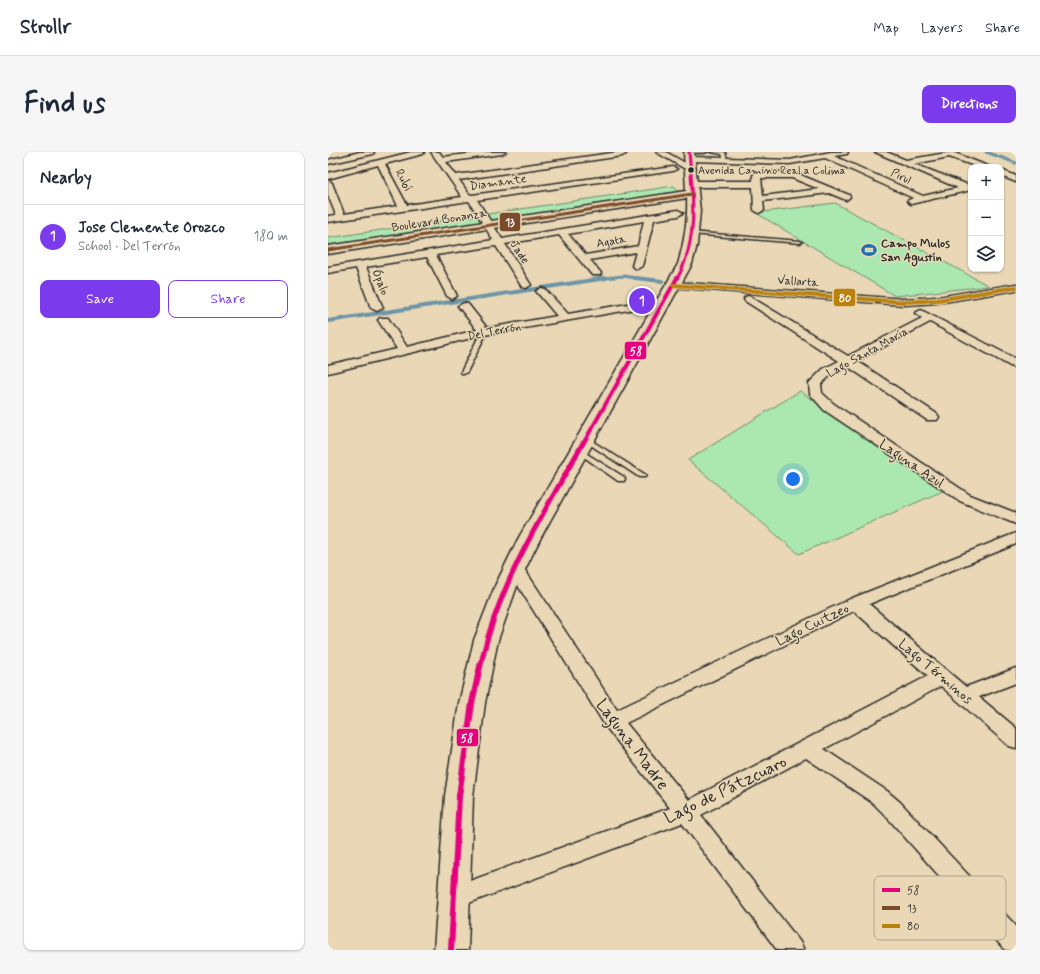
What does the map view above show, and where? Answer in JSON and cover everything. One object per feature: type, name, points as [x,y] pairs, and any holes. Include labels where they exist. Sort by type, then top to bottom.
[{"type":"main road","name":"Boulevard Bonanza","points":[[328,250],[483,226],[689,170]]},
{"type":"main road","points":[[450,950],[459,796],[472,703],[486,640],[506,586],[529,539],[685,264],[694,211],[689,170]]},
{"type":"street","points":[[328,162],[353,154],[370,152]]},
{"type":"street","points":[[328,176],[420,152]]},
{"type":"street","name":"Jade","points":[[435,152],[478,214],[483,226],[494,243],[526,285]]},
{"type":"street","points":[[440,160],[502,152]]},
{"type":"street","points":[[660,152],[689,170],[757,182]]},
{"type":"street","points":[[689,170],[725,160],[790,162],[844,152]]},
{"type":"street","points":[[879,152],[968,187]]},
{"type":"street","points":[[905,163],[950,154],[978,164]]},
{"type":"street","points":[[453,178],[623,155]]},
{"type":"street","name":"Pirul","points":[[827,156],[920,198]]},
{"type":"street","name":"Rubí","points":[[381,163],[404,208]]},
{"type":"street","points":[[638,165],[649,172]]},
{"type":"street","name":"Diamante","points":[[328,219],[649,172],[689,170]]},
{"type":"street","points":[[759,210],[757,176],[760,174],[791,175],[846,197]]},
{"type":"street","points":[[1004,174],[1014,178]]},
{"type":"street","points":[[1004,180],[1014,178]]},
{"type":"street","points":[[328,183],[340,217]]},
{"type":"street","points":[[905,202],[968,187]]},
{"type":"street","points":[[758,199],[830,190]]},
{"type":"street","points":[[328,270],[678,213]]},
{"type":"street","points":[[637,266],[650,218]]},
{"type":"street","points":[[562,232],[596,274]]},
{"type":"street","name":"Agata","points":[[583,258],[642,248]]},
{"type":"street","points":[[430,254],[452,296]]},
{"type":"street","name":"Ópalo","points":[[360,265],[377,308]]},
{"type":"street","name":"Vallarta","points":[[668,293],[904,302],[938,300],[1016,287]]},
{"type":"street","points":[[541,291],[564,317]]},
{"type":"street","name":"Del Terrón","points":[[328,369],[484,332],[564,317],[668,293]]},
{"type":"street","points":[[749,299],[932,417]]},
{"type":"street","points":[[464,306],[484,332]]},
{"type":"street","points":[[915,308],[930,318],[1016,364]]},
{"type":"street","name":"Lago Santa María","points":[[816,394],[815,384],[827,372],[930,318]]},
{"type":"street","points":[[384,320],[404,351]]},
{"type":"street","name":"Laguna Azul","points":[[816,394],[829,407],[965,498],[1016,519]]},
{"type":"street","name":"Lago Cuitzeo","points":[[613,721],[856,603],[1016,538]]},
{"type":"street","name":"Laguna Madre","points":[[515,568],[613,721],[686,812],[792,950]]},
{"type":"street","name":"Lago Términos","points":[[856,603],[1016,740]]},
{"type":"street","points":[[965,695],[1016,675]]},
{"type":"street","name":"Lago de Pátzcuaro","points":[[453,898],[686,812],[942,677]]},
{"type":"street","points":[[807,748],[880,796],[954,876]]},
{"type":"street","points":[[1006,933],[1016,944]]},
{"type":"lane","points":[[712,152],[724,152],[725,160]]},
{"type":"lane","points":[[691,235],[756,241],[761,239],[800,242]]},
{"type":"lane","points":[[464,372],[484,332]]},
{"type":"lane","points":[[582,445],[642,475]]},
{"type":"lane","points":[[582,445],[621,479]]},
{"type":"green space","points":[[674,186],[680,192],[328,246],[328,238]]},
{"type":"green space","name":"Campo Mulos San Agustín","points":[[835,203],[989,286],[895,296],[756,213]]},
{"type":"green space","points":[[800,391],[945,490],[799,554],[688,460]]},
{"type":"waterway","points":[[986,152],[1016,163]]},
{"type":"waterway","points":[[595,279],[623,276],[640,279]]},
{"type":"waterway","points":[[328,321],[606,278]]},
{"type":"waterway","points":[[635,278],[640,279]]},
{"type":"waterway","points":[[640,279],[662,281]]},
{"type":"transit line","name":"58","points":[[451,950],[459,796],[472,703],[486,640],[506,586],[529,539],[685,264],[690,245],[694,211],[689,152]]},
{"type":"transit line","name":"13","points":[[328,250],[692,194]]},
{"type":"transit line","name":"80","points":[[673,285],[904,302],[938,300],[1016,287]]},
{"type":"place","name":"Avenida Camino Real a Colima","points":[[691,170]]},
{"type":"place","name":"Campo Mulos San Agustín","points":[[869,250]]},
{"type":"place","name":"Jose Clemente Orozco","points":[[642,301]]}]
